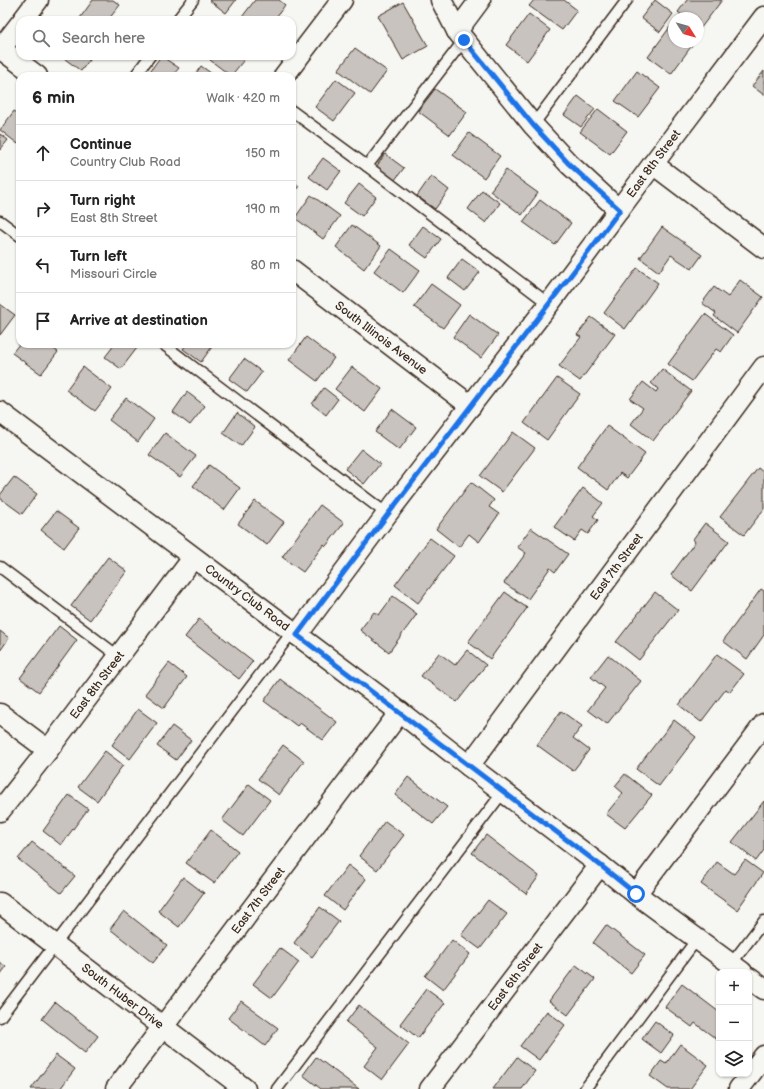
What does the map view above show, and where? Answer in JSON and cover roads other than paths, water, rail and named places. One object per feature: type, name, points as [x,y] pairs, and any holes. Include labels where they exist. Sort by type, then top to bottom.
[{"type":"street","points":[[26,16],[38,0]]},
{"type":"street","points":[[287,72],[342,0]]},
{"type":"street","points":[[441,0],[460,35],[533,125],[569,164],[620,210]]},
{"type":"street","points":[[460,35],[480,0]]},
{"type":"street","name":"East 8th Street","points":[[295,633],[549,304],[764,17]]},
{"type":"street","points":[[16,29],[0,49],[32,72]]},
{"type":"street","points":[[653,164],[764,248]]},
{"type":"street","name":"South Illinois Avenue","points":[[296,273],[471,406]]},
{"type":"street","name":"East 7th Street","points":[[469,766],[764,367]]},
{"type":"street","name":"Country Club Road","points":[[0,412],[400,712],[636,894],[736,968]]},
{"type":"street","name":"East 8th Street","points":[[0,811],[193,558]]},
{"type":"street","name":"East 7th Street","points":[[116,1089],[400,712]]},
{"type":"street","points":[[0,714],[48,750]]},
{"type":"street","points":[[636,894],[764,724]]},
{"type":"street","name":"East 6th Street","points":[[430,1089],[600,865]]},
{"type":"street","name":"South Huber Drive","points":[[0,902],[245,1089]]},
{"type":"street","points":[[752,980],[764,989]]},
{"type":"street","points":[[739,1089],[764,1056]]},
{"type":"lane","points":[[181,16],[193,0]]},
{"type":"lane","points":[[533,125],[627,0]]},
{"type":"lane","points":[[367,166],[460,35]]},
{"type":"lane","points":[[138,72],[147,60]]},
{"type":"lane","points":[[296,114],[549,304]]},
{"type":"lane","points":[[0,221],[16,233]]},
{"type":"lane","points":[[168,348],[388,514]]},
{"type":"lane","points":[[0,567],[118,656]]},
{"type":"lane","points":[[0,1017],[295,633]]},
{"type":"lane","points":[[277,1089],[503,792]]},
{"type":"lane","points":[[736,968],[764,920]]},
{"type":"lane","points":[[585,1089],[697,939]]}]
